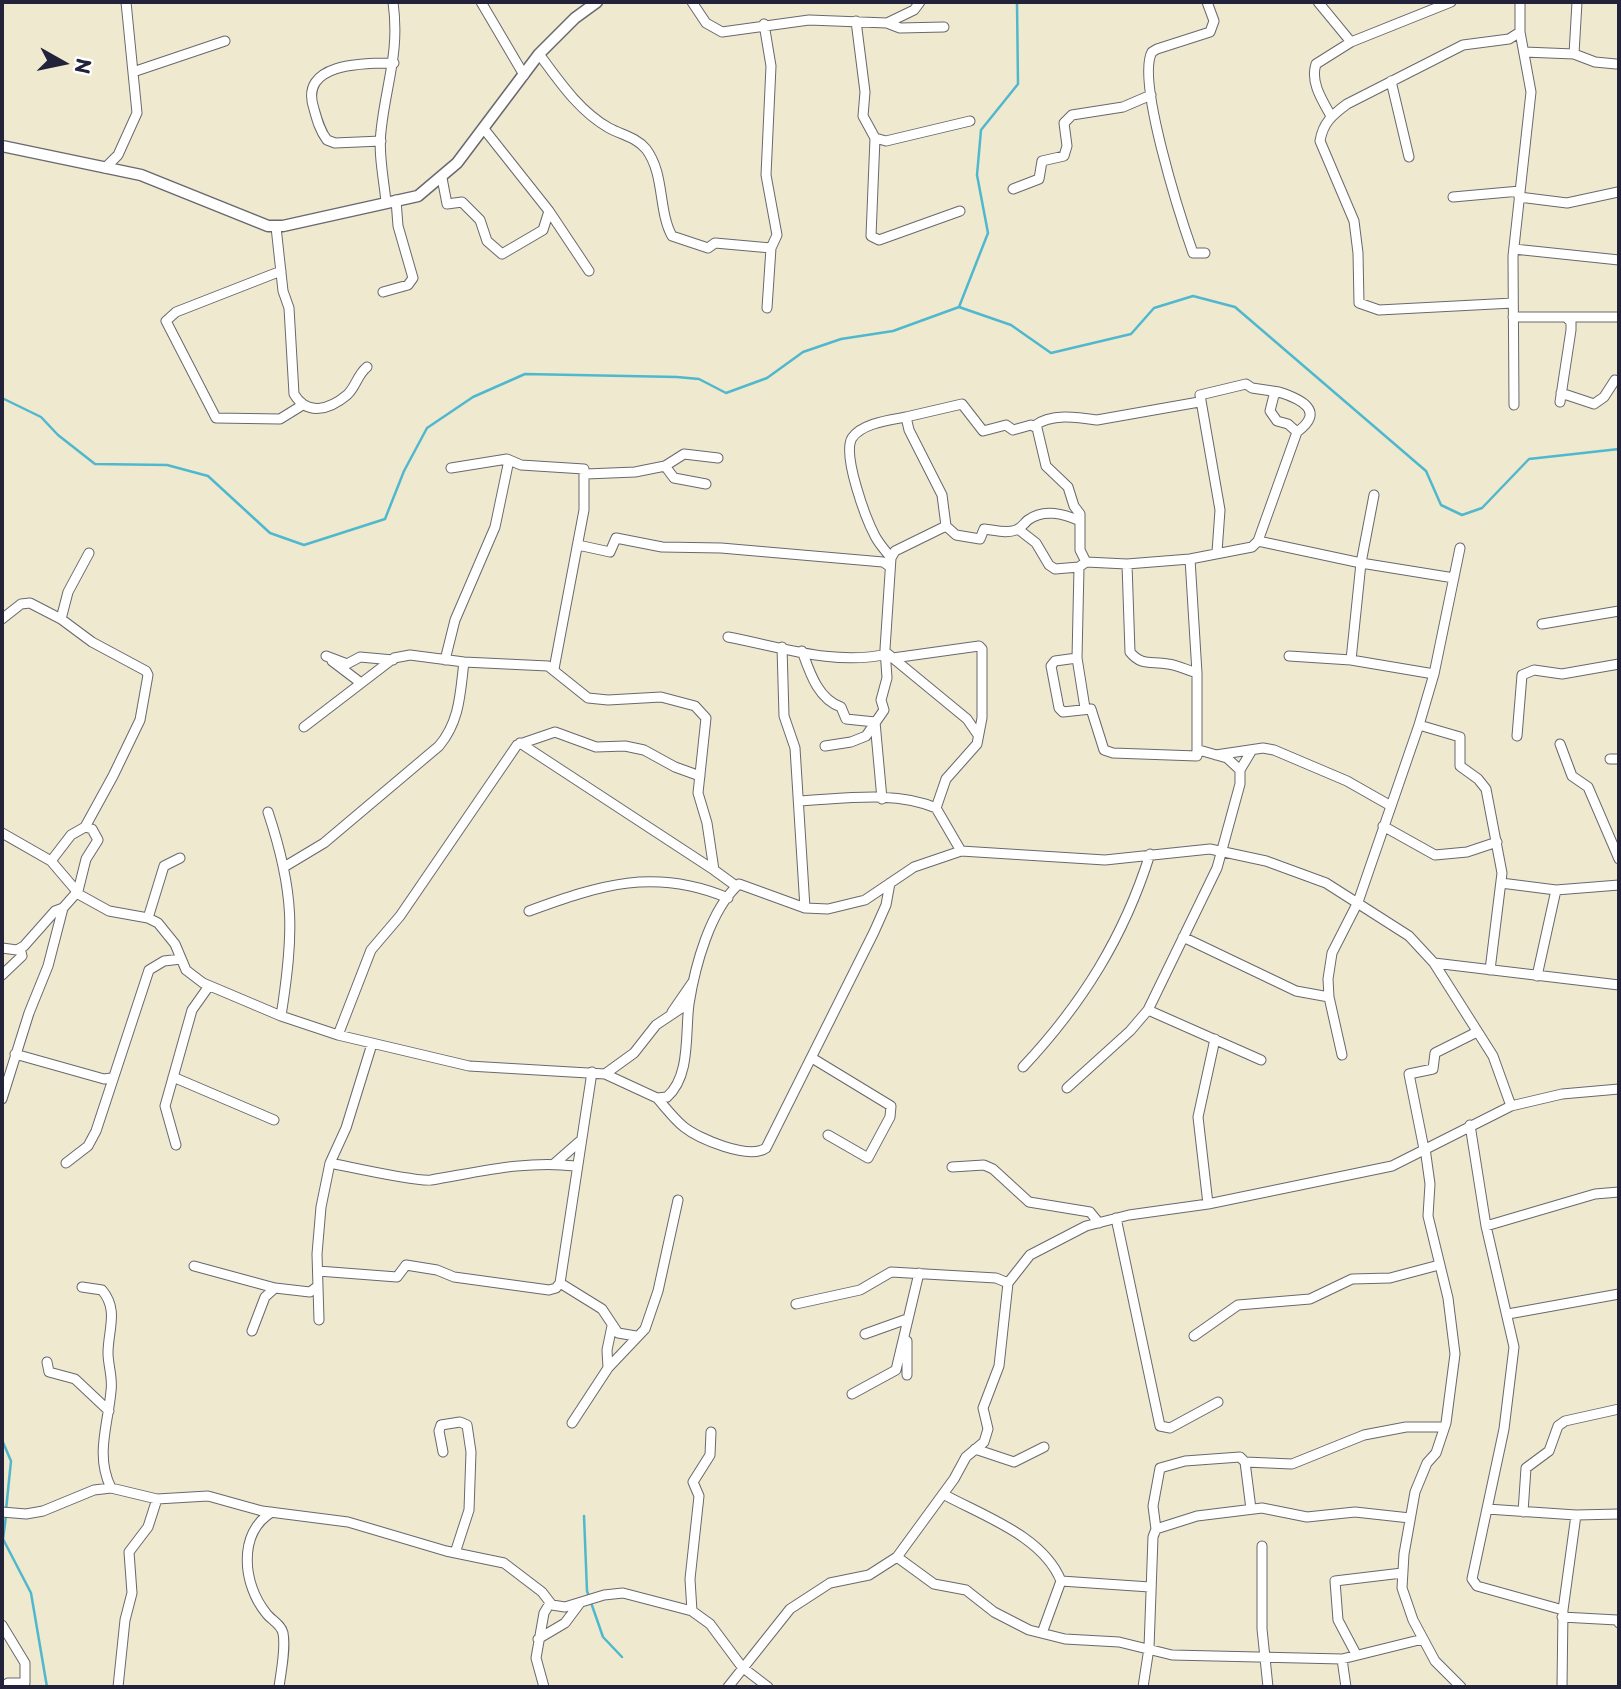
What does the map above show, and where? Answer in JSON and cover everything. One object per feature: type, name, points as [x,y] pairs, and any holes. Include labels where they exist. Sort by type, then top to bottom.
[{"type":"street","points":[[105,169],[118,155],[137,113],[126,2]]},
{"type":"street","points":[[383,292],[408,285],[413,278],[391,201],[381,141],[397,33],[393,2]]},
{"type":"street","points":[[481,2],[524,75]]},
{"type":"street","points":[[2,146],[141,175],[276,227],[418,197],[442,178],[484,129],[539,54],[575,18],[597,2]]},
{"type":"street","points":[[692,2],[706,23],[722,32],[764,24],[809,20],[887,23],[900,29],[944,27]]},
{"type":"street","points":[[887,23],[914,10],[920,2]]},
{"type":"street","points":[[1205,253],[1193,253],[1178,213],[1151,94],[1148,61],[1152,52],[1210,32],[1214,21],[1207,2]]},
{"type":"street","points":[[1318,2],[1351,42]]},
{"type":"street","points":[[1331,116],[1319,96],[1315,64],[1351,42],[1451,2]]},
{"type":"street","points":[[1514,405],[1514,249],[1531,92],[1520,32],[1520,2]]},
{"type":"street","points":[[1574,54],[1577,2]]},
{"type":"street","points":[[856,21],[865,92],[863,117],[875,138],[871,236],[874,240],[912,230],[960,211]]},
{"type":"street","points":[[764,24],[771,66],[766,175],[777,235],[771,248],[767,308]]},
{"type":"street","points":[[1513,303],[1379,310],[1359,303],[1354,221],[1320,141],[1322,128],[1331,116],[1391,81],[1463,45],[1509,39],[1520,32]]},
{"type":"street","points":[[133,72],[225,41]]},
{"type":"street","points":[[1524,52],[1574,54],[1595,62],[1615,64]]},
{"type":"street","points":[[539,54],[570,96],[608,127],[631,136],[647,150],[660,184],[672,236],[708,248],[715,243],[771,248]]},
{"type":"street","points":[[381,141],[335,144],[327,140],[310,99],[315,84],[327,71],[356,62],[394,63]]},
{"type":"street","points":[[1391,81],[1409,157]]},
{"type":"street","points":[[1013,189],[1039,179],[1042,161],[1064,156],[1068,146],[1064,123],[1072,115],[1123,107],[1151,94]]},
{"type":"street","points":[[875,138],[886,141],[970,121]]},
{"type":"street","points":[[484,129],[549,211],[589,271]]},
{"type":"street","points":[[442,178],[447,204],[462,202],[480,220],[486,241],[502,254],[543,230],[549,211]]},
{"type":"street","points":[[1453,197],[1519,194],[1567,203],[1618,192]]},
{"type":"street","points":[[276,227],[289,308],[294,394],[301,406],[310,410],[326,408],[348,395],[357,375],[366,367]]},
{"type":"street","points":[[1514,249],[1619,261]]},
{"type":"street","points":[[281,271],[176,312],[166,321],[216,418],[280,419],[301,406]]},
{"type":"street","points":[[1513,317],[1619,317]]},
{"type":"street","points":[[1567,318],[1571,330],[1561,398],[1594,404],[1604,397],[1615,380]]},
{"type":"street","points":[[1018,529],[1036,543],[1052,567],[1190,559],[1252,547],[1258,541],[1297,432],[1310,417],[1307,406],[1300,398],[1252,388],[1246,384],[1206,391],[1199,395],[1209,437],[1220,510],[1217,552]]},
{"type":"street","points":[[1279,392],[1272,400],[1272,417],[1297,432]]},
{"type":"street","points":[[978,737],[977,729],[967,719],[885,649],[892,571],[864,511],[848,449],[853,437],[864,428],[962,404],[983,431],[1006,425],[1013,430],[1034,426],[1043,420],[1084,416],[1097,420],[1199,402]]},
{"type":"street","points":[[906,417],[909,430],[942,495],[946,526],[956,535],[980,539],[984,529],[1007,532],[1018,529],[1026,521],[1040,514],[1061,512],[1080,521]]},
{"type":"street","points":[[1034,426],[1046,466],[1070,490],[1080,521],[1083,565],[1077,658],[1085,708]]},
{"type":"street","points":[[586,474],[607,471],[635,472],[665,466],[684,454],[718,458]]},
{"type":"street","points":[[445,660],[455,620],[495,527],[509,460]]},
{"type":"street","points":[[451,468],[509,460],[521,465],[584,469],[586,474],[579,545],[554,669]]},
{"type":"street","points":[[665,466],[674,478],[706,484]]},
{"type":"street","points":[[1351,660],[1361,563],[1374,495]]},
{"type":"street","points":[[890,562],[895,551],[946,526]]},
{"type":"street","points":[[579,545],[610,552],[616,538],[662,547],[721,548],[890,562]]},
{"type":"street","points":[[1258,541],[1361,563],[1454,578]]},
{"type":"street","points":[[1342,1055],[1329,997],[1328,979],[1332,953],[1358,902],[1419,725],[1434,674],[1460,548]]},
{"type":"street","points":[[61,619],[68,592],[89,553]]},
{"type":"street","points":[[1077,658],[1055,661],[1051,666],[1059,708],[1063,712],[1085,708],[1094,713],[1104,750],[1108,753],[1193,757],[1199,750],[1190,559]]},
{"type":"street","points":[[1127,564],[1129,652],[1147,664],[1167,663],[1197,673]]},
{"type":"street","points":[[2,619],[25,603],[61,619],[92,642],[146,671],[148,675],[140,720],[85,827],[71,835],[51,861]]},
{"type":"street","points":[[1542,624],[1619,611]]},
{"type":"street","points":[[728,638],[849,660],[981,647],[982,718],[977,744],[946,779],[936,808]]},
{"type":"street","points":[[782,647],[784,716],[795,748],[805,908]]},
{"type":"street","points":[[802,651],[815,685],[834,705],[841,707],[846,719],[875,722]]},
{"type":"street","points":[[303,727],[393,660],[410,655],[554,669],[588,698],[608,700],[661,697],[702,710],[706,727],[698,793],[707,823],[714,870]]},
{"type":"street","points":[[361,683],[326,656],[346,664],[360,657],[393,660]]},
{"type":"street","points":[[825,746],[851,742],[866,736],[884,708],[881,700],[890,656]]},
{"type":"street","points":[[1289,656],[1351,660],[1434,674]]},
{"type":"street","points":[[284,867],[324,843],[439,746],[452,730],[459,710],[464,662]]},
{"type":"street","points":[[1517,736],[1522,675],[1534,670],[1562,674],[1619,664]]},
{"type":"street","points":[[875,722],[882,799]]},
{"type":"street","points":[[1419,725],[1460,737],[1460,766],[1478,779],[1486,789],[1497,842],[1501,883],[1490,970]]},
{"type":"street","points":[[338,1035],[371,950],[400,916],[520,743],[555,732],[596,747],[625,746],[645,750],[675,767],[700,776]]},
{"type":"street","points":[[520,743],[736,886],[742,885],[805,908],[828,909],[864,900],[914,867],[961,851],[1105,860],[1150,854],[1222,851],[1266,861],[1326,883],[1409,936],[1434,963],[1493,1056],[1511,1107]]},
{"type":"street","points":[[1560,744],[1572,776],[1588,787],[1619,859]]},
{"type":"street","points":[[1199,750],[1227,758],[1240,770]]},
{"type":"street","points":[[1067,1088],[1130,1031],[1148,1010],[1222,851],[1240,784],[1240,770],[1252,750]]},
{"type":"street","points":[[1216,755],[1274,750],[1347,781],[1391,806]]},
{"type":"street","points":[[799,801],[916,801],[936,808],[961,851]]},
{"type":"street","points":[[268,812],[284,867],[292,929],[281,1016]]},
{"type":"street","points":[[1384,826],[1435,855],[1467,852],[1497,842]]},
{"type":"street","points":[[2,948],[20,948],[78,891],[86,859],[98,840],[92,829],[85,827]]},
{"type":"street","points":[[2,833],[51,861],[78,891],[109,911],[148,918],[168,933],[186,970],[209,986],[281,1016],[338,1035],[468,1066],[605,1074],[657,1098],[684,1127],[710,1142],[760,1152],[766,1148],[874,932],[886,905],[890,883]]},
{"type":"street","points":[[1023,1067],[1082,999],[1120,930],[1150,854]]},
{"type":"street","points":[[148,918],[164,866],[180,858]]},
{"type":"street","points":[[529,911],[597,887],[625,882],[677,882],[701,887],[728,898]]},
{"type":"street","points":[[1501,883],[1556,890],[1619,885]]},
{"type":"street","points":[[657,1098],[667,1097],[679,1084],[690,1003],[702,947],[736,886]]},
{"type":"street","points":[[1537,976],[1556,890]]},
{"type":"street","points":[[2,1099],[15,1054],[48,967],[62,908]]},
{"type":"street","points":[[1184,937],[1296,991],[1329,997]]},
{"type":"street","points":[[2,975],[22,956],[20,948]]},
{"type":"street","points":[[66,1163],[88,1146],[96,1131],[113,1086],[111,1078],[129,1037],[149,970],[164,961],[181,959]]},
{"type":"street","points":[[1434,963],[1619,985]]},
{"type":"street","points":[[671,1013],[694,980]]},
{"type":"street","points":[[176,1145],[165,1106],[192,1010],[209,986]]},
{"type":"street","points":[[605,1074],[634,1053],[656,1025],[690,1003]]},
{"type":"street","points":[[1148,1010],[1261,1060]]},
{"type":"street","points":[[1461,1687],[1435,1661],[1402,1588],[1415,1492],[1427,1463],[1436,1452],[1444,1426],[1454,1338],[1448,1298],[1428,1216],[1430,1184],[1409,1074],[1433,1069],[1435,1053],[1477,1032]]},
{"type":"street","points":[[1208,1204],[1198,1117],[1215,1039]]},
{"type":"street","points":[[319,1320],[321,1207],[331,1163],[351,1115],[372,1044]]},
{"type":"street","points":[[15,1054],[104,1079],[111,1078]]},
{"type":"street","points":[[812,1058],[891,1106],[890,1118],[868,1158],[828,1135]]},
{"type":"street","points":[[318,1271],[397,1277],[406,1265],[438,1270],[454,1278],[549,1290],[556,1288],[559,1283],[575,1167],[592,1073]]},
{"type":"street","points":[[173,1077],[274,1120]]},
{"type":"street","points":[[728,1687],[790,1609],[830,1583],[869,1575],[897,1558],[966,1457],[987,1436],[983,1408],[999,1366],[1008,1283],[1030,1255],[1099,1223],[1116,1218],[1208,1204],[1392,1166],[1511,1107],[1562,1094],[1619,1089]]},
{"type":"street","points":[[1470,1125],[1486,1226],[1514,1348],[1504,1429],[1473,1584],[1563,1614],[1617,1620],[1619,1623]]},
{"type":"street","points":[[554,1164],[580,1142]]},
{"type":"street","points":[[331,1163],[430,1180],[490,1168],[554,1164],[575,1167]]},
{"type":"street","points":[[952,1167],[984,1165],[993,1169],[1029,1202],[1090,1212],[1099,1223]]},
{"type":"street","points":[[1486,1226],[1595,1194],[1619,1192]]},
{"type":"street","points":[[572,1423],[608,1368],[645,1329],[658,1291],[678,1200]]},
{"type":"street","points":[[1116,1218],[1160,1426],[1170,1428],[1218,1402]]},
{"type":"street","points":[[1194,1336],[1238,1305],[1310,1298],[1352,1279],[1390,1278],[1439,1265]]},
{"type":"street","points":[[194,1266],[275,1288],[310,1292],[318,1286]]},
{"type":"street","points":[[796,1304],[860,1290],[891,1272],[996,1278],[1008,1283]]},
{"type":"street","points":[[852,1394],[896,1370],[919,1273]]},
{"type":"street","points":[[559,1283],[602,1309],[618,1333],[636,1336]]},
{"type":"street","points":[[82,1287],[102,1290],[109,1299],[113,1319],[108,1353],[112,1388],[103,1440],[103,1461],[111,1488]]},
{"type":"street","points":[[252,1331],[265,1297],[275,1288]]},
{"type":"street","points":[[1508,1314],[1619,1294]]},
{"type":"street","points":[[864,1334],[906,1324]]},
{"type":"street","points":[[906,1324],[907,1375]]},
{"type":"street","points":[[608,1368],[607,1350],[612,1326]]},
{"type":"street","points":[[47,1362],[51,1374],[75,1379],[108,1411]]},
{"type":"street","points":[[1523,1512],[1526,1468],[1549,1451],[1558,1426],[1573,1417],[1619,1409]]},
{"type":"street","points":[[443,1452],[439,1431],[441,1425],[460,1422],[467,1425],[471,1452],[470,1510],[454,1553]]},
{"type":"street","points":[[1245,1462],[1292,1464],[1364,1434],[1406,1427],[1444,1426]]},
{"type":"street","points":[[692,1611],[690,1579],[699,1496],[692,1482],[710,1455],[711,1432]]},
{"type":"street","points":[[975,1449],[1014,1462],[1044,1447]]},
{"type":"street","points":[[1143,1687],[1149,1648],[1150,1587],[1153,1537],[1156,1529],[1153,1506],[1160,1468],[1185,1461],[1240,1457],[1245,1462],[1251,1509]]},
{"type":"street","points":[[2,1512],[26,1514],[43,1511],[94,1490],[111,1488],[157,1499],[208,1496],[272,1513],[348,1522],[513,1568],[542,1592],[550,1603],[565,1608],[604,1595],[623,1593],[692,1611],[710,1624],[742,1667],[768,1687]]},
{"type":"street","points":[[943,1494],[1013,1531],[1050,1558],[1061,1581],[1042,1633]]},
{"type":"street","points":[[119,1687],[125,1620],[132,1593],[129,1552],[148,1527],[157,1499]]},
{"type":"street","points":[[1156,1529],[1197,1516],[1262,1508],[1307,1517],[1355,1512],[1410,1518]]},
{"type":"street","points":[[1487,1510],[1576,1515],[1619,1514]]},
{"type":"street","points":[[272,1513],[255,1527],[247,1563],[248,1579],[255,1594],[283,1635],[279,1687]]},
{"type":"street","points":[[1562,1687],[1563,1614],[1576,1515]]},
{"type":"street","points":[[1262,1546],[1268,1687]]},
{"type":"street","points":[[897,1558],[934,1584],[966,1590],[994,1612],[1042,1633],[1065,1639],[1119,1642],[1171,1655],[1342,1660],[1356,1654],[1423,1639]]},
{"type":"street","points":[[1356,1654],[1338,1620],[1335,1581],[1402,1573]]},
{"type":"street","points":[[1061,1581],[1150,1587]]},
{"type":"street","points":[[544,1687],[536,1658],[538,1639],[550,1603]]},
{"type":"street","points":[[538,1639],[565,1623],[580,1603]]},
{"type":"street","points":[[2,1625],[25,1663],[24,1684],[8,1683],[3,1687]]},
{"type":"street","points":[[1342,1660],[1346,1687]]},
{"type":"waterway","points":[[959,307],[988,233],[977,175],[981,130],[1018,84],[1017,2]]},
{"type":"waterway","points":[[2,398],[41,417],[58,435],[95,464],[167,465],[208,476],[270,533],[304,545],[385,519],[404,471],[427,428],[473,397],[525,374],[699,379],[726,393],[767,378],[803,352],[841,339],[893,331],[959,307],[1011,325],[1051,353],[1131,334],[1154,308],[1193,296],[1235,307],[1426,471],[1441,505],[1462,515],[1482,508],[1529,459],[1619,449]]},
{"type":"waterway","points":[[2,1440],[11,1461],[6,1510]]},
{"type":"waterway","points":[[6,1516],[3,1539],[31,1593],[47,1687]]},
{"type":"waterway","points":[[584,1516],[587,1591],[603,1637],[622,1657]]}]
